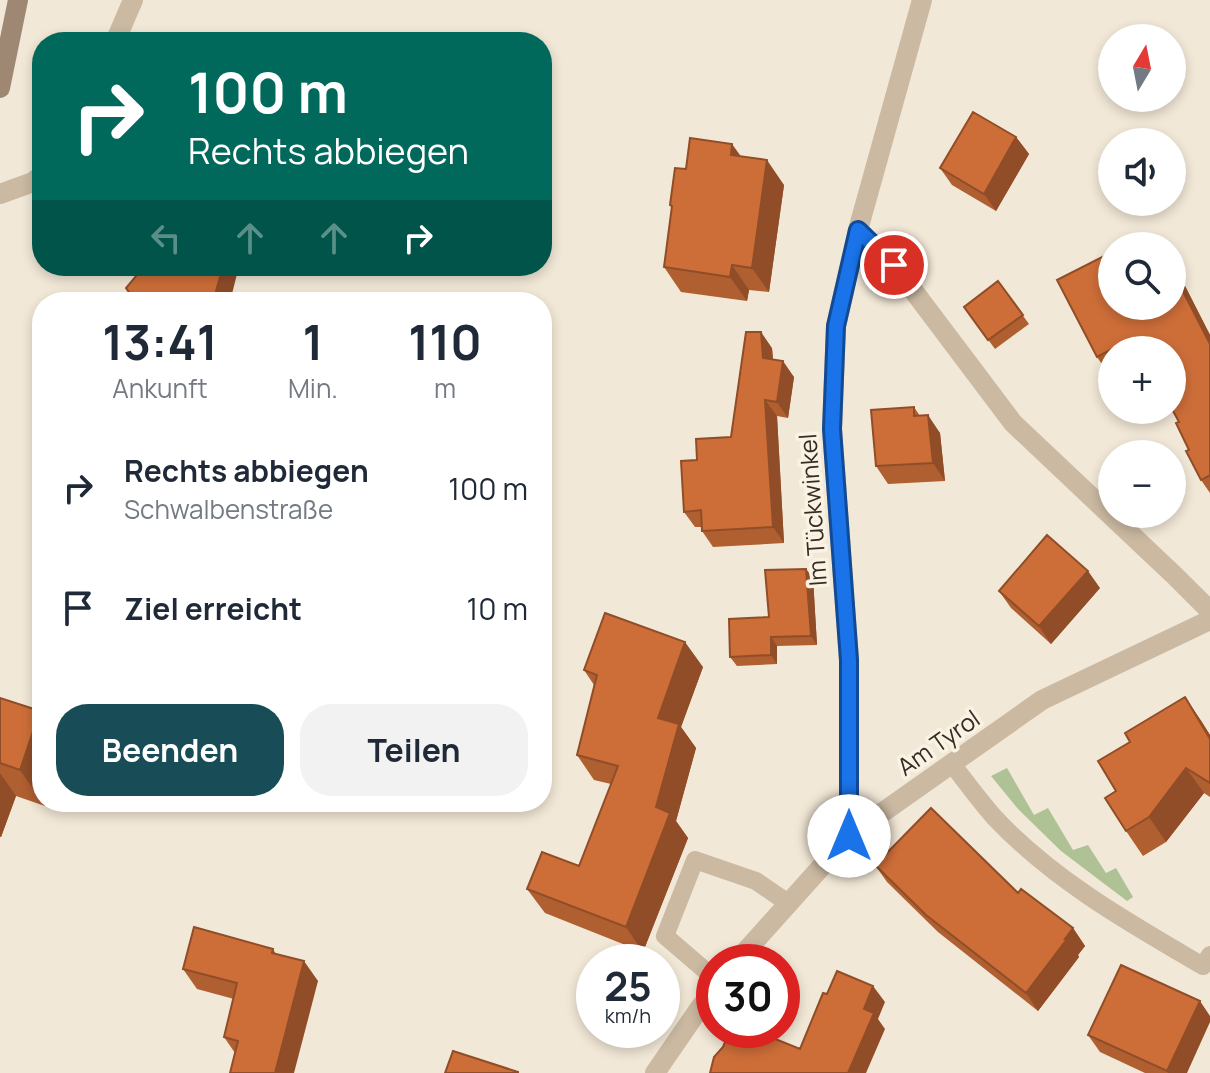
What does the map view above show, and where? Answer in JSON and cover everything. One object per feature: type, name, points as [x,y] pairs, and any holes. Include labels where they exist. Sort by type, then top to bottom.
[{"type":"main road","points":[[0,88],[18,0]]},
{"type":"street","points":[[119,32],[133,0]]},
{"type":"street","name":"Im Tückwinkel","points":[[849,836],[849,660],[832,429],[836,326],[858,230],[922,0]]},
{"type":"street","points":[[0,194],[32,182]]},
{"type":"street","points":[[858,230],[894,265],[1013,423],[1210,611]]},
{"type":"street","name":"Am Tyrol","points":[[752,944],[849,836],[1042,700],[1210,620]]},
{"type":"street","points":[[655,1073],[696,1013]]},
{"type":"lane","points":[[952,764],[994,817],[1048,866],[1117,916],[1208,964]]},
{"type":"lane","points":[[696,963],[665,936],[695,860],[756,881],[788,903]]},
{"type":"green space","points":[[1007,768],[1034,815],[1048,808],[1073,850],[1088,845],[1106,873],[1116,868],[1133,897],[1127,901],[1061,851],[1018,809],[991,776]]},
{"type":"building","points":[[973,112],[1016,137],[984,194],[940,168]]},
{"type":"building","points":[[690,138],[732,144],[731,155],[767,160],[752,268],[732,265],[730,277],[664,267],[675,168],[686,169]]},
{"type":"building","points":[[1098,259],[1098,320],[1186,320],[1186,297],[1210,344],[1210,475],[1201,480],[1176,424],[1186,424],[1186,336],[1098,336],[1097,357],[1057,280]]},
{"type":"building","points":[[136,276],[220,276],[216,292],[129,292],[126,288]]},
{"type":"building","points":[[998,281],[1023,315],[988,340],[964,307]]},
{"type":"building","points":[[746,332],[761,332],[763,358],[783,361],[777,402],[765,400],[773,527],[702,531],[701,510],[684,512],[681,461],[697,460],[696,439],[731,437]]},
{"type":"building","points":[[914,407],[914,416],[928,415],[933,463],[876,466],[871,410]]},
{"type":"building","points":[[1047,535],[1088,571],[1039,626],[999,591]]},
{"type":"building","points":[[806,569],[811,636],[771,637],[771,655],[730,657],[729,619],[769,617],[765,570]]},
{"type":"building","points":[[605,613],[685,642],[658,718],[679,724],[656,807],[670,813],[626,927],[527,889],[542,852],[579,866],[618,766],[577,755],[597,675],[584,670]]},
{"type":"building","points":[[1185,697],[1210,739],[1210,783],[1186,768],[1149,817],[1126,831],[1105,798],[1116,791],[1098,761],[1130,742],[1125,733]]},
{"type":"building","points":[[0,698],[32,708],[32,735],[20,770],[0,763]]},
{"type":"building","points":[[931,808],[1018,893],[1021,889],[1073,928],[1026,993],[926,915],[875,865]]},
{"type":"building","points":[[194,927],[304,961],[275,1073],[230,1073],[238,1041],[224,1037],[237,983],[183,969]]},
{"type":"building","points":[[1121,965],[1200,1001],[1167,1071],[1088,1035]]},
{"type":"building","points":[[837,971],[873,986],[864,1009],[874,1013],[848,1073],[710,1073],[714,1057],[722,1048],[800,1049],[823,993],[827,994]]},
{"type":"building","points":[[453,1051],[518,1072],[518,1073],[445,1073]]},
{"type":"route","points":[[849,836],[849,660],[832,429],[836,326],[858,230],[894,265]]}]
